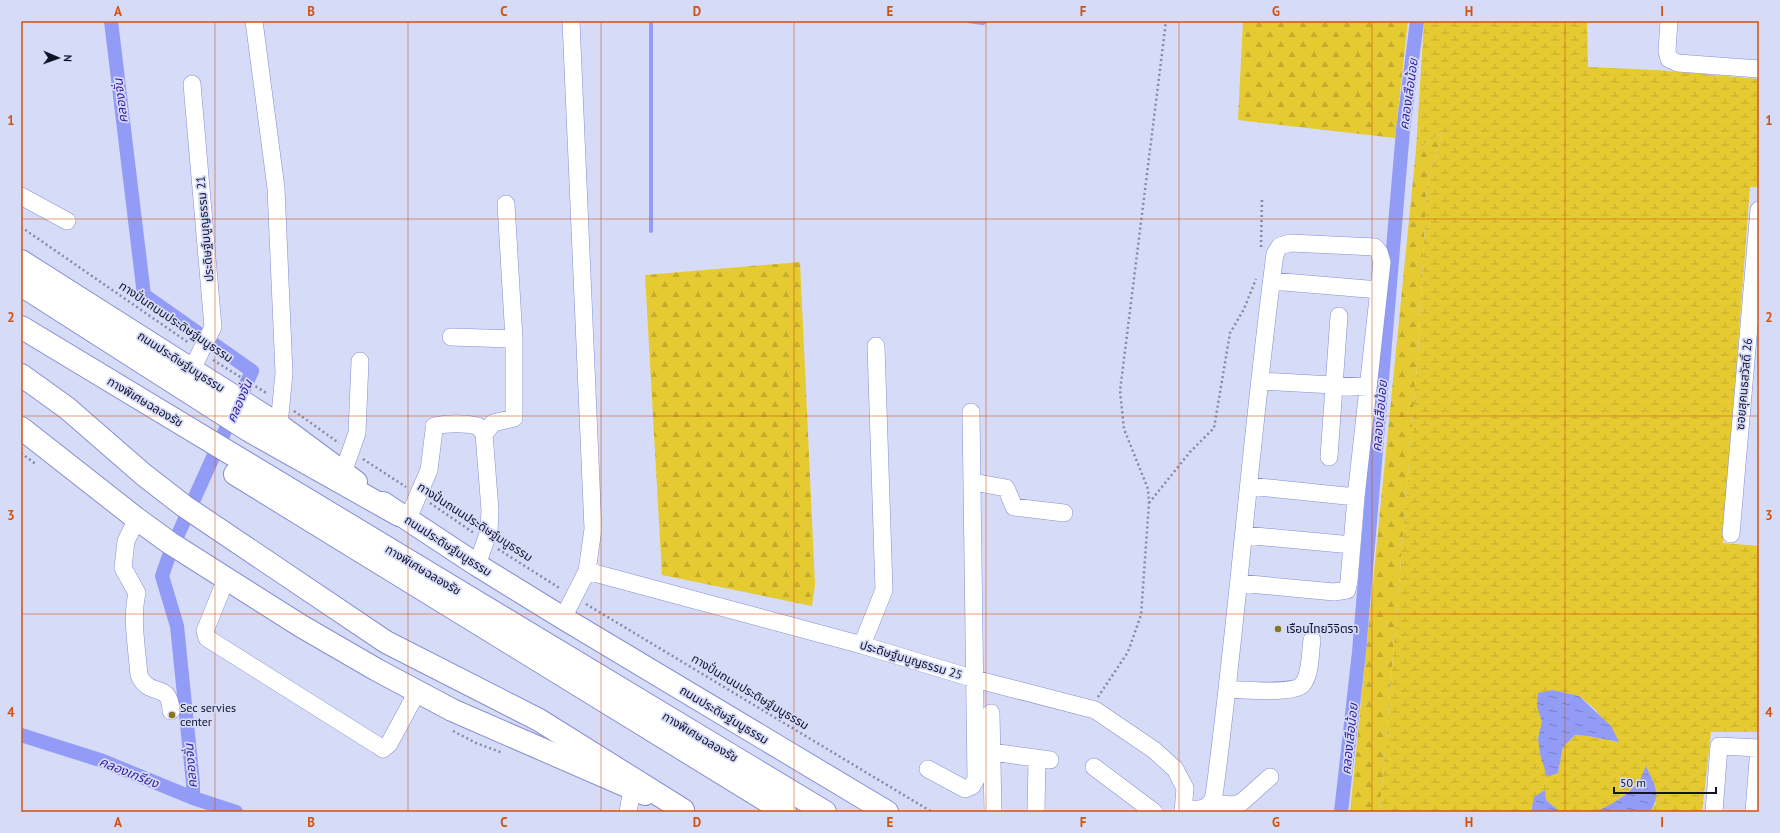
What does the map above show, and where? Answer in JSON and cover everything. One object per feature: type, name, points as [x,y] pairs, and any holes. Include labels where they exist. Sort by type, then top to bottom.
[{"type":"main road","name":"ถนนประดิษฐ์มนูธรรม","points":[[21,261],[202,350],[226,404]]},
{"type":"main road","points":[[21,284],[226,404],[265,410],[403,518]]},
{"type":"main road","name":"ทางพิเศษฉลองรัช","points":[[21,327],[825,812]]},
{"type":"main road","name":"ทางพิเศษฉลองรัช","points":[[21,342],[785,812]]},
{"type":"main road","points":[[21,375],[67,408],[144,475],[190,510],[386,642],[539,720],[685,811]]},
{"type":"main road","name":"ถนนประดิษฐ์มนูธรรม","points":[[265,410],[280,425],[403,518],[563,618],[887,812]]},
{"type":"main road","points":[[21,428],[137,519],[177,548],[301,626],[417,692],[452,710],[685,811]]},
{"type":"street","points":[[254,21],[276,188],[284,373],[265,410]]},
{"type":"street","points":[[563,618],[587,570],[593,529],[571,21]]},
{"type":"street","points":[[1669,21],[1667,51],[1669,58],[1678,62],[1759,70]]},
{"type":"street","name":"ประดิษฐ์มนูญธรรม 21","points":[[192,84],[214,326],[202,350]]},
{"type":"street","points":[[21,196],[67,221]]},
{"type":"street","points":[[484,434],[492,423],[514,418],[514,339],[506,204]]},
{"type":"street","name":"ซอยสุคนธสวัสดิ์ 26","points":[[1731,534],[1759,210]]},
{"type":"street","points":[[1211,804],[1214,796],[1228,689],[1249,486],[1260,381],[1265,278],[1280,246],[1290,244],[1375,247],[1379,252],[1382,262],[1347,590],[1334,592],[1239,583]]},
{"type":"street","points":[[1265,278],[1379,290]]},
{"type":"street","points":[[1329,457],[1339,316]]},
{"type":"street","points":[[452,337],[514,339]]},
{"type":"street","points":[[862,644],[884,590],[876,346]]},
{"type":"street","points":[[343,473],[358,433],[360,361]]},
{"type":"street","points":[[1260,381],[1368,387]]},
{"type":"street","points":[[928,769],[965,788],[972,786],[976,780],[971,412]]},
{"type":"street","points":[[403,518],[418,495],[430,470],[434,428],[455,423],[465,423],[478,426],[484,434],[490,510],[489,531],[476,565]]},
{"type":"street","points":[[973,482],[1006,488],[1014,507],[1064,513]]},
{"type":"street","points":[[1249,486],[1356,497]]},
{"type":"street","points":[[137,519],[126,541],[123,568],[137,593],[135,602],[135,619],[139,675],[142,682],[148,687],[166,693],[170,698],[172,711]]},
{"type":"street","points":[[1244,535],[1352,545]]},
{"type":"street","name":"ประดิษฐ์มนูญธรรม 25","points":[[587,570],[862,644],[975,679],[1090,709],[1116,723],[1154,750],[1175,769],[1185,788],[1183,810]]},
{"type":"street","points":[[226,579],[205,631],[207,638],[383,749],[389,744],[417,692]]},
{"type":"street","points":[[1228,689],[1292,691],[1302,685],[1308,674],[1312,640]]},
{"type":"street","points":[[991,713],[994,812]]},
{"type":"street","points":[[1714,812],[1719,746],[1759,748],[1754,812]]},
{"type":"street","points":[[992,752],[1044,760],[1036,812]]},
{"type":"street","points":[[1094,767],[1154,812]]},
{"type":"street","points":[[1183,810],[1202,808],[1211,804],[1233,805],[1242,802],[1270,777]]},
{"type":"street","points":[[628,812],[632,789]]},
{"type":"path","points":[[1090,709],[1128,652],[1141,615],[1149,503],[1148,490],[1124,429],[1120,391],[1166,21]]},
{"type":"path","points":[[1261,248],[1262,199]]},
{"type":"path","name":"ทางปั่นถนนประดิษฐ์มนูธรรม","points":[[21,227],[202,350],[222,365],[265,410],[350,451],[486,541],[574,596],[932,812]]},
{"type":"path","points":[[1149,503],[1190,452],[1214,428],[1230,333],[1265,278]]},
{"type":"green space","points":[[1243,21],[1408,21],[1395,138],[1238,120]]},
{"type":"green space","points":[[1424,21],[1587,21],[1588,67],[1656,70],[1759,79],[1759,187],[1750,187],[1723,543],[1759,546],[1759,732],[1711,732],[1702,812],[1650,812],[1656,803],[1640,779],[1626,794],[1614,803],[1601,810],[1590,813],[1555,812],[1559,811],[1546,800],[1545,791],[1531,808],[1531,812],[1380,812],[1418,355],[1427,187],[1443,132],[1416,150]],"holes":[[[1553,690],[1579,696],[1596,710],[1618,742],[1575,735],[1563,747],[1558,773],[1538,738]]]},
{"type":"green space","points":[[1443,132],[1427,187],[1418,355],[1380,812],[1350,812],[1416,150]]},
{"type":"green space","points":[[800,262],[815,585],[812,606],[662,575],[645,275]]},
{"type":"water","points":[[1553,690],[1579,696],[1611,726],[1619,742],[1575,735],[1563,747],[1558,773],[1547,777],[1540,754],[1538,738],[1542,722],[1537,706],[1538,693]]},
{"type":"water","points":[[1646,766],[1656,789],[1656,799],[1650,812],[1594,812],[1613,803],[1631,790],[1640,780]]},
{"type":"water","points":[[1545,790],[1546,800],[1559,811],[1531,812],[1534,797]]},
{"type":"waterway","name":"คลองจั่น","points":[[111,21],[144,295],[252,371],[171,550],[162,576],[177,626],[193,783],[193,798]]},
{"type":"waterway","points":[[651,21],[651,231]]},
{"type":"waterway","points":[[968,21],[983,23],[986,21]]},
{"type":"waterway","name":"คลองเสือน้อย","points":[[1341,812],[1359,652],[1403,130],[1417,21]]},
{"type":"waterway","name":"คลองเกรียง","points":[[21,735],[103,761],[193,798],[236,812]]},
{"type":"place","name":"เรือนไทยวิจิตรา","points":[[1278,629]]},
{"type":"place","name":"Sec servies center","points":[[172,715]]}]
